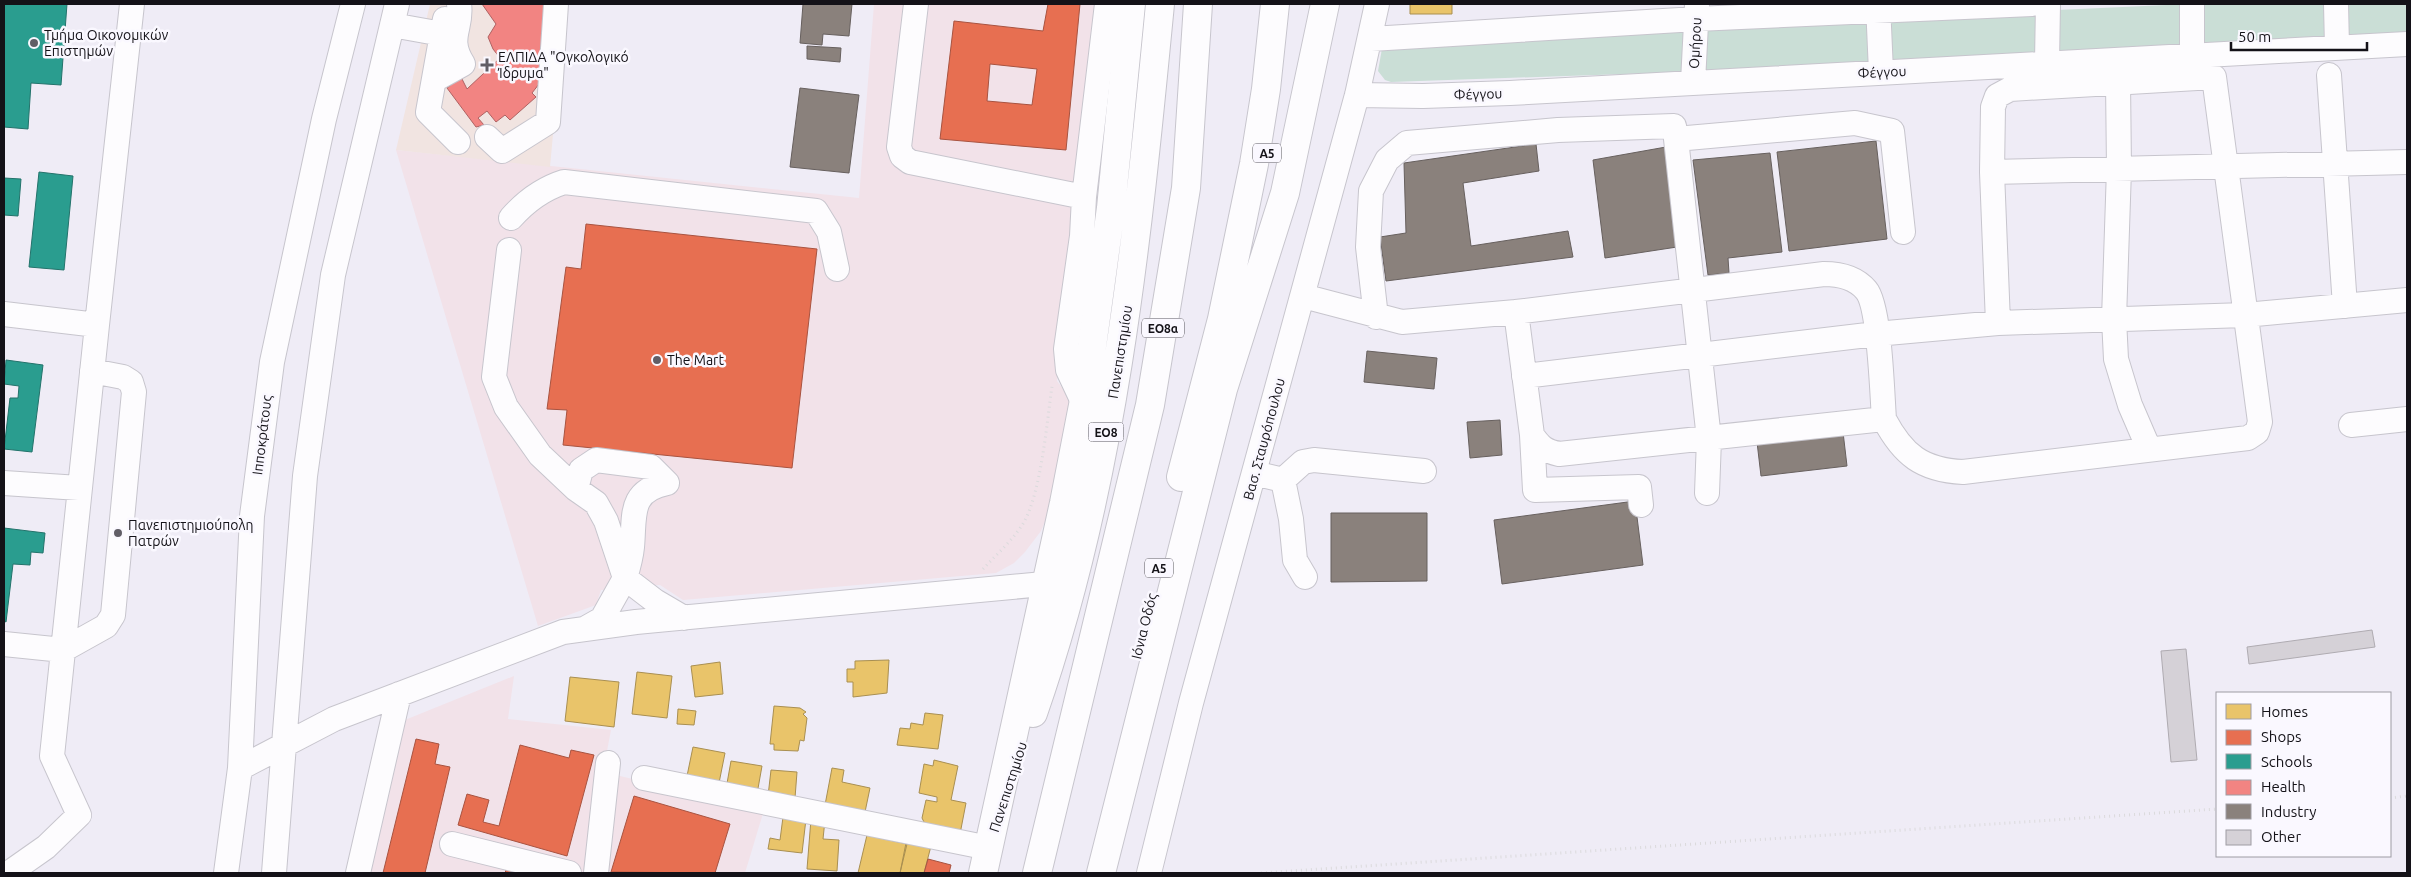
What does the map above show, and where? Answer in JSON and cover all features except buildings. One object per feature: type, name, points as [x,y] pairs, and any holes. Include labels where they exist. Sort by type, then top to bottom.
[{"type":"main road","name":"Πανεπιστημίου","points":[[986,860],[1084,404],[1112,198],[1131,4]]},
{"type":"main road","name":"Πανεπιστημίου","points":[[986,860],[1009,781],[1051,661],[1074,581],[1103,451],[1132,278],[1160,4]]},
{"type":"main road","name":"ΕΟ8α","points":[[1038,873],[1150,405],[1186,188],[1198,4]]},
{"type":"main road","name":"Ιόνια Οδός","points":[[1084,873],[1222,319],[1232,262],[1254,164],[1266,89],[1275,4]]},
{"type":"main road","name":"Α5","points":[[1223,389],[1235,300],[1257,208],[1277,98],[1288,4]]},
{"type":"main road","points":[[1223,389],[1285,193],[1325,4]]},
{"type":"main road","name":"Ιόνια Οδός","points":[[1101,873],[1223,389]]},
{"type":"street","points":[[9,873],[46,847],[79,815],[52,756],[79,488],[132,4]]},
{"type":"street","name":"Ιπποκράτους","points":[[226,873],[240,768],[252,516],[272,362],[324,119],[353,4]]},
{"type":"street","points":[[448,4],[428,112],[458,142]]},
{"type":"street","points":[[434,80],[463,64],[454,44],[459,4]]},
{"type":"street","points":[[487,137],[502,151],[548,122],[556,4]]},
{"type":"street","points":[[916,4],[899,147],[902,156],[910,162],[1084,197]]},
{"type":"street","points":[[1084,404],[1070,378],[1065,360],[1082,236],[1084,197],[1107,4]]},
{"type":"street","name":"Βασ. Σταυρόπουλου","points":[[1149,873],[1191,703],[1357,95],[1371,39],[1377,4]]},
{"type":"street","points":[[1371,39],[1697,12],[2032,4]]},
{"type":"street","points":[[2047,62],[2048,4]]},
{"type":"street","points":[[2192,4],[2192,54]]},
{"type":"street","points":[[2336,4],[2337,47]]},
{"type":"street","points":[[1878,7],[1881,72]]},
{"type":"street","name":"Ομήρου","points":[[1693,82],[1697,12]]},
{"type":"street","points":[[274,873],[304,476],[333,275],[395,14],[442,34]]},
{"type":"street","name":"Φέγγου","points":[[1357,95],[1422,96],[2407,44]]},
{"type":"street","points":[[2329,75],[2345,306]]},
{"type":"street","points":[[1303,296],[1376,317],[1402,322],[1516,312],[1824,274],[1843,276],[1857,282],[1872,299],[1884,419],[1894,438],[1912,456],[1928,467],[1944,471],[1963,472],[2248,438],[2257,432],[2260,422],[2244,314],[2214,77],[2010,89],[1997,96],[1992,108],[1992,172],[1998,323]]},
{"type":"street","points":[[2118,82],[2119,169],[2114,318],[2116,358],[2130,405],[2149,449]]},
{"type":"street","points":[[1676,139],[1855,123],[1892,131],[1903,232]]},
{"type":"street","points":[[1376,317],[1368,247],[1371,191],[1387,160],[1407,143],[1558,130],[1674,126],[1708,439],[1707,492]]},
{"type":"street","points":[[1992,172],[2226,168],[2407,162]]},
{"type":"street","points":[[511,218],[537,194],[548,187],[564,182],[816,211],[830,232],[837,268]]},
{"type":"street","points":[[509,250],[494,377],[506,407],[540,455],[576,488],[596,503],[606,521],[625,578],[654,601],[684,618]]},
{"type":"street","points":[[1524,376],[1876,334],[1998,323],[2244,314],[2407,300]]},
{"type":"street","points":[[1516,312],[1532,435],[1535,490],[1639,486],[1641,505]]},
{"type":"street","points":[[4,314],[97,324]]},
{"type":"street","points":[[4,644],[63,650],[106,626],[113,615],[134,392],[131,382],[123,377],[92,371]]},
{"type":"street","points":[[1532,435],[1546,452],[1559,454],[1884,419]]},
{"type":"street","points":[[2350,425],[2407,419]]},
{"type":"street","points":[[576,488],[582,470],[596,460],[652,467],[668,483],[655,485],[644,493],[634,509],[632,549],[625,578],[602,619],[586,628]]},
{"type":"street","points":[[1283,480],[1303,462],[1314,460],[1424,471]]},
{"type":"street","points":[[1254,473],[1283,480]]},
{"type":"street","points":[[1283,480],[1291,519],[1295,560],[1305,577]]},
{"type":"street","points":[[4,483],[79,488]]},
{"type":"street","points":[[240,768],[284,743],[334,719],[554,635],[586,628],[1074,581]]},
{"type":"street","points":[[358,873],[398,694]]},
{"type":"street","points":[[596,873],[608,763]]},
{"type":"street","points":[[644,778],[986,860]]},
{"type":"street","points":[[452,844],[569,873]]},
{"type":"path","points":[[978,574],[1020,528],[1030,510],[1035,492],[1053,382]]},
{"type":"path","points":[[2391,798],[2407,796]]},
{"type":"path","points":[[1260,873],[2216,809]]},
{"type":"shaded area","name":"ΕΛΠΙΔΑ \"Ογκολογικό Ίδρυμα\"","points":[[430,4],[565,4],[550,167],[396,150]]},
{"type":"shaded area","points":[[874,4],[1105,4],[1057,381],[1070,398],[1048,514],[1041,531],[1014,563],[996,573],[683,600],[660,585],[601,590],[596,605],[538,626],[396,150],[859,198]]},
{"type":"shaded area","points":[[514,676],[508,719],[611,730],[603,772],[764,810],[745,873],[350,873],[385,728]]},
{"type":"green space","points":[[2188,4],[2407,4],[2407,36],[2057,54],[2057,10]]},
{"type":"green space","points":[[2040,8],[2040,54],[1888,63],[1885,17]]},
{"type":"green space","points":[[1871,20],[1873,64],[1703,70],[1706,25]]},
{"type":"green space","points":[[1684,27],[1682,72],[1391,82],[1385,80],[1378,71],[1383,43]]},
{"type":"place","name":"Τμήμα Οικονομικών Επιστημών","points":[[34,43]]},
{"type":"place","name":"ΕΛΠΙΔΑ \"Ογκολογικό Ίδρυμα\"","points":[[487,65]]},
{"type":"place","name":"The Mart","points":[[657,360]]},
{"type":"place","name":"Πανεπιστημιούπολη Πατρών","points":[[118,533]]}]
